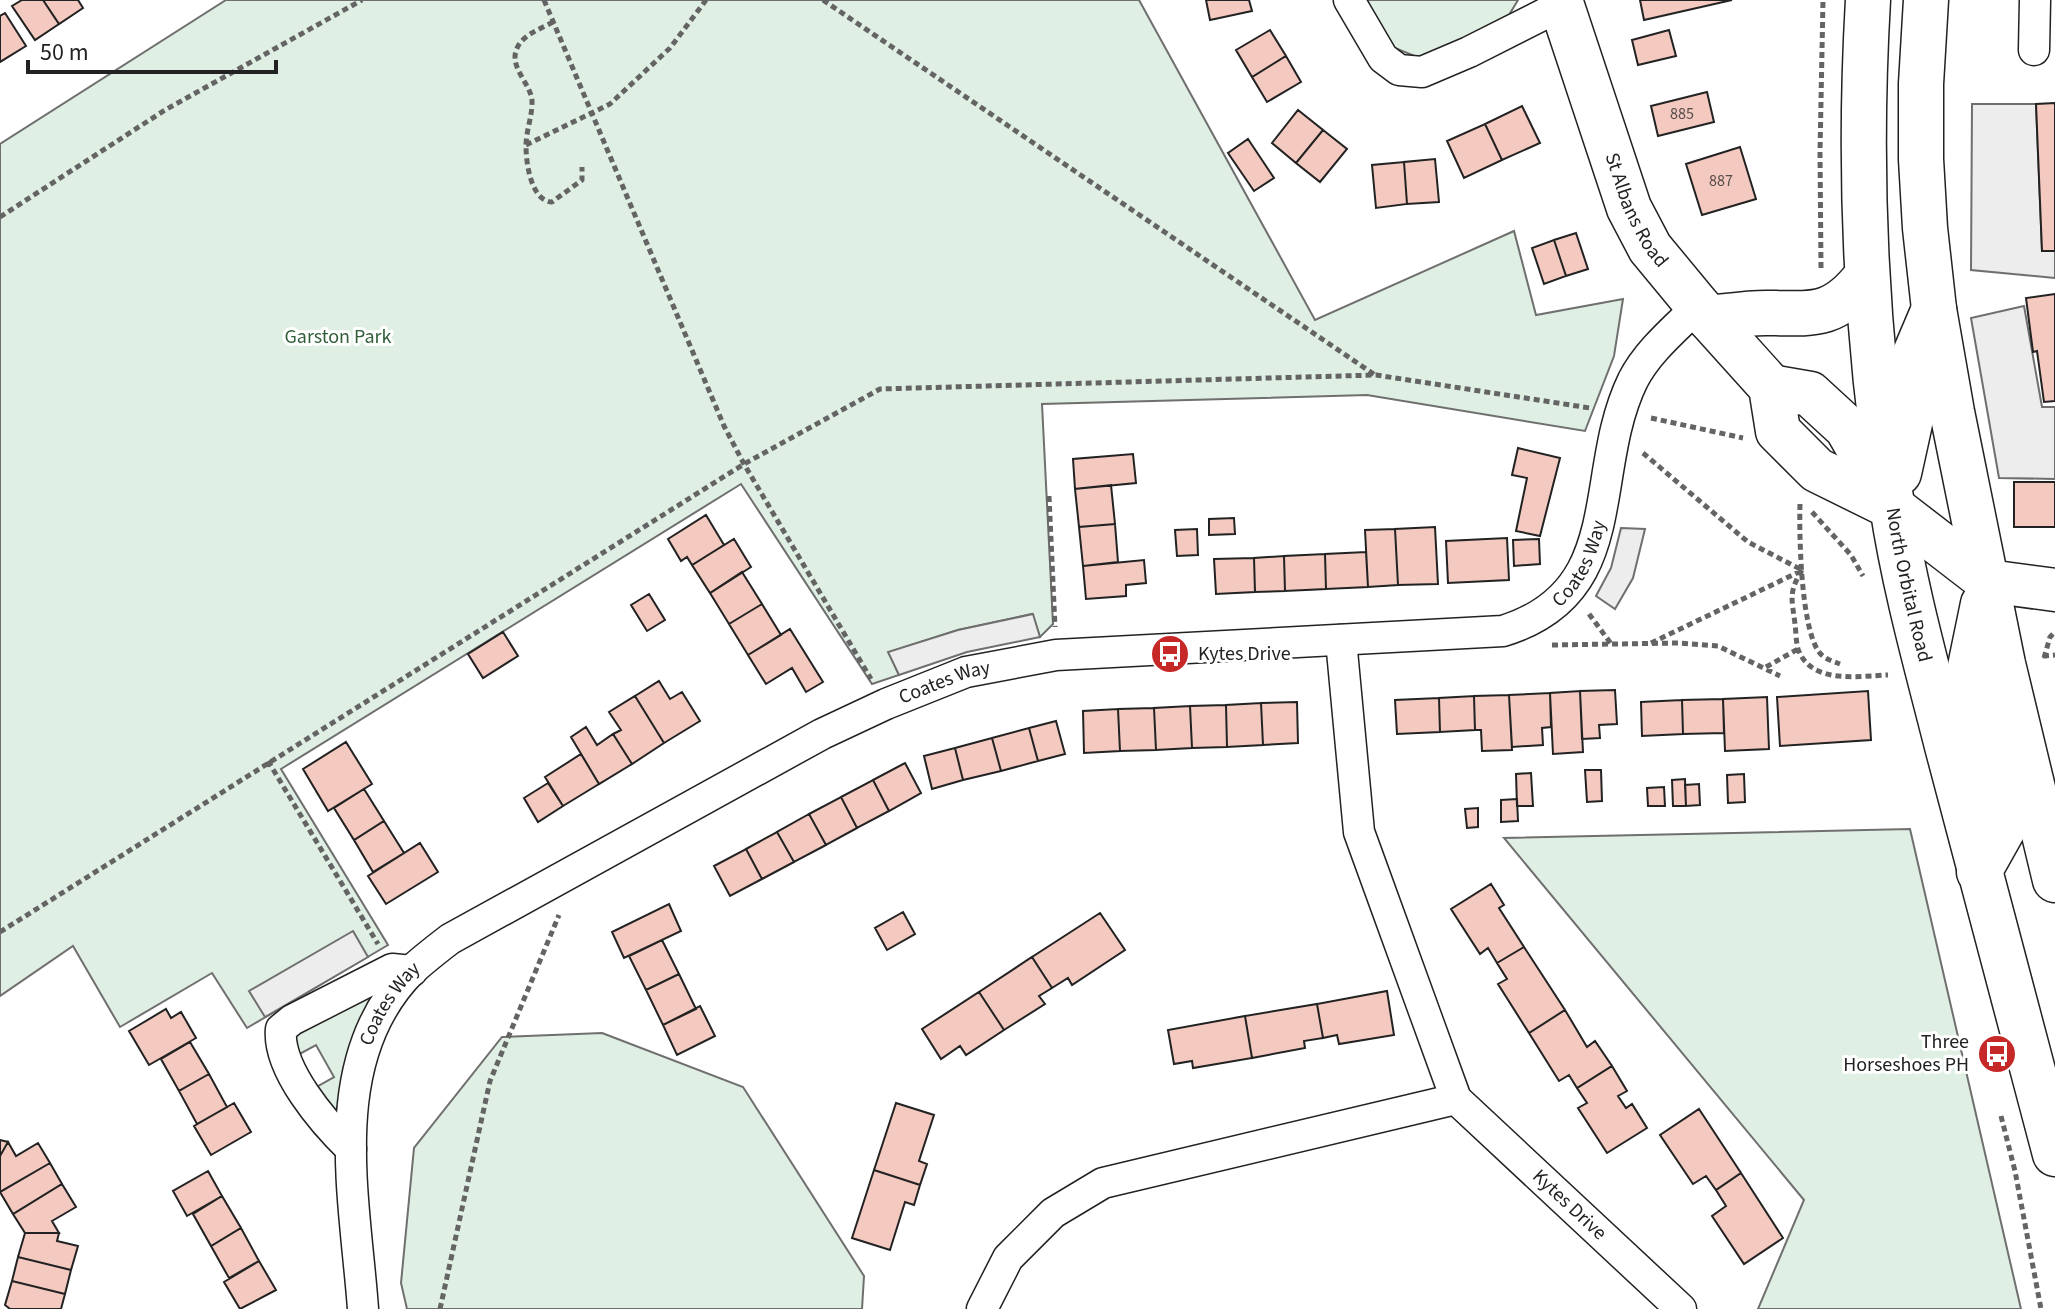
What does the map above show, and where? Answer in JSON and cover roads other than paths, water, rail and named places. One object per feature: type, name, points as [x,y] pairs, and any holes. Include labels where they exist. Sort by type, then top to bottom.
[{"type":"main road","name":"North Orbital Road","points":[[1868,0],[1862,178],[1865,278],[1892,507],[1922,645],[1979,872],[2055,1154]]},
{"type":"main road","points":[[1926,0],[1921,159],[1934,309],[2003,664],[2055,880]]},
{"type":"main road","name":"St Albans Road","points":[[1561,2],[1629,208],[1650,248],[1771,387],[1778,431],[1817,470],[1892,507],[1988,581]]},
{"type":"main road","points":[[1703,312],[1799,315],[1823,312],[1846,300],[1865,278]]},
{"type":"main road","points":[[1892,507],[1914,405],[1911,363],[1934,309]]},
{"type":"main road","points":[[1979,872],[2006,824],[1970,667],[1988,581]]},
{"type":"street","points":[[1349,0],[1383,58],[1399,70],[1422,72],[1469,52],[1561,2]]},
{"type":"street","points":[[2034,50],[2035,0]]},
{"type":"street","name":"Coates Way","points":[[363,1309],[351,1149],[352,1105],[361,1054],[402,970],[450,939],[822,734],[966,672],[1056,655],[1503,631],[1524,625],[1543,615],[1571,590],[1584,572],[1593,550],[1606,420],[1629,391],[1646,360],[1703,312]]},
{"type":"street","points":[[1988,581],[2055,590]]},
{"type":"street","name":"Kytes Drive","points":[[1341,640],[1359,832],[1456,1099],[1681,1309]]},
{"type":"street","points":[[351,1149],[319,1118],[282,1055],[281,1029],[292,1020],[402,970]]},
{"type":"street","points":[[982,1309],[1008,1258],[1053,1213],[1103,1183],[1456,1099]]},
{"type":"place","name":"Kytes Drive","points":[[1170,654]]},
{"type":"place","name":"Three Horseshoes PH","points":[[1997,1054]]},
{"type":"park label","name":"Garston Park","points":[[338,337]]}]
